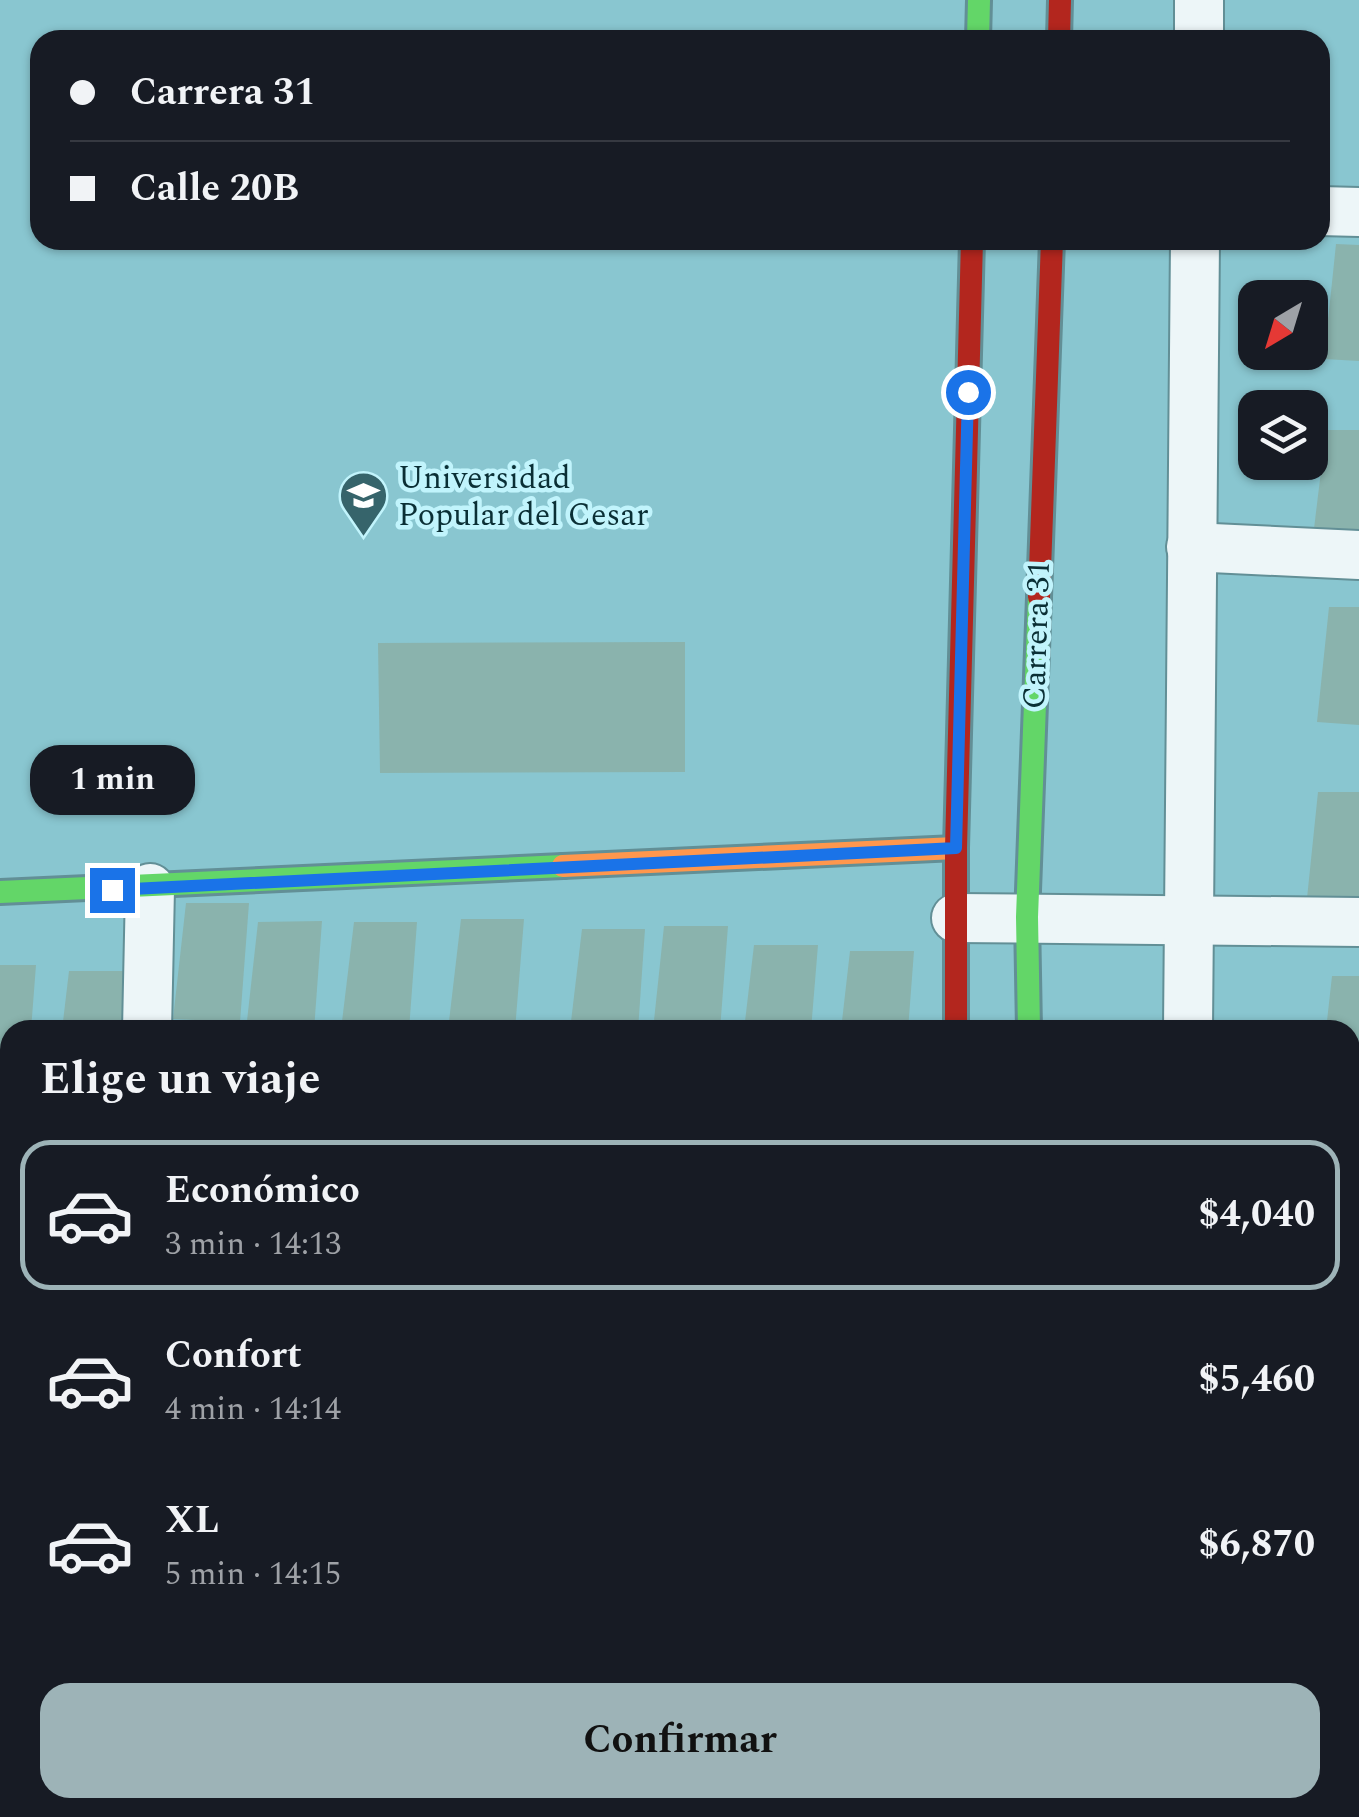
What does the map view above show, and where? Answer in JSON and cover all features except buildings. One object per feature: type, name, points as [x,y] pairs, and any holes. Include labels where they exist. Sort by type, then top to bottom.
[{"type":"main road","points":[[978,30],[979,0]]},
{"type":"main road","points":[[1059,30],[1060,0]]},
{"type":"main road","points":[[956,1020],[956,848],[972,250]]},
{"type":"main road","name":"Carrera 31","points":[[1028,1020],[1026,917],[1052,250]]},
{"type":"main road","points":[[0,892],[956,848]]},
{"type":"street","points":[[1198,30],[1200,0]]},
{"type":"street","points":[[1330,211],[1359,212]]},
{"type":"street","points":[[1188,1020],[1194,250]]},
{"type":"street","points":[[1191,547],[1359,556]]},
{"type":"street","points":[[147,1020],[150,888]]},
{"type":"street","points":[[956,918],[1359,922]]},
{"type":"traffic: fast","points":[[978,30],[979,0]]},
{"type":"traffic: fast","points":[[1029,1020],[1027,917],[1039,597]]},
{"type":"traffic: fast","points":[[0,892],[563,866]]},
{"type":"traffic: slow","points":[[563,866],[956,848]]},
{"type":"traffic: jam","points":[[1059,30],[1060,0]]},
{"type":"traffic: jam","points":[[956,1020],[956,848],[972,250]]},
{"type":"traffic: jam","points":[[1039,597],[1052,250]]},
{"type":"place","name":"Universidad Popular del Cesar","points":[[363,538]]},
{"type":"route","points":[[112,890],[956,848],[968,392]]}]
